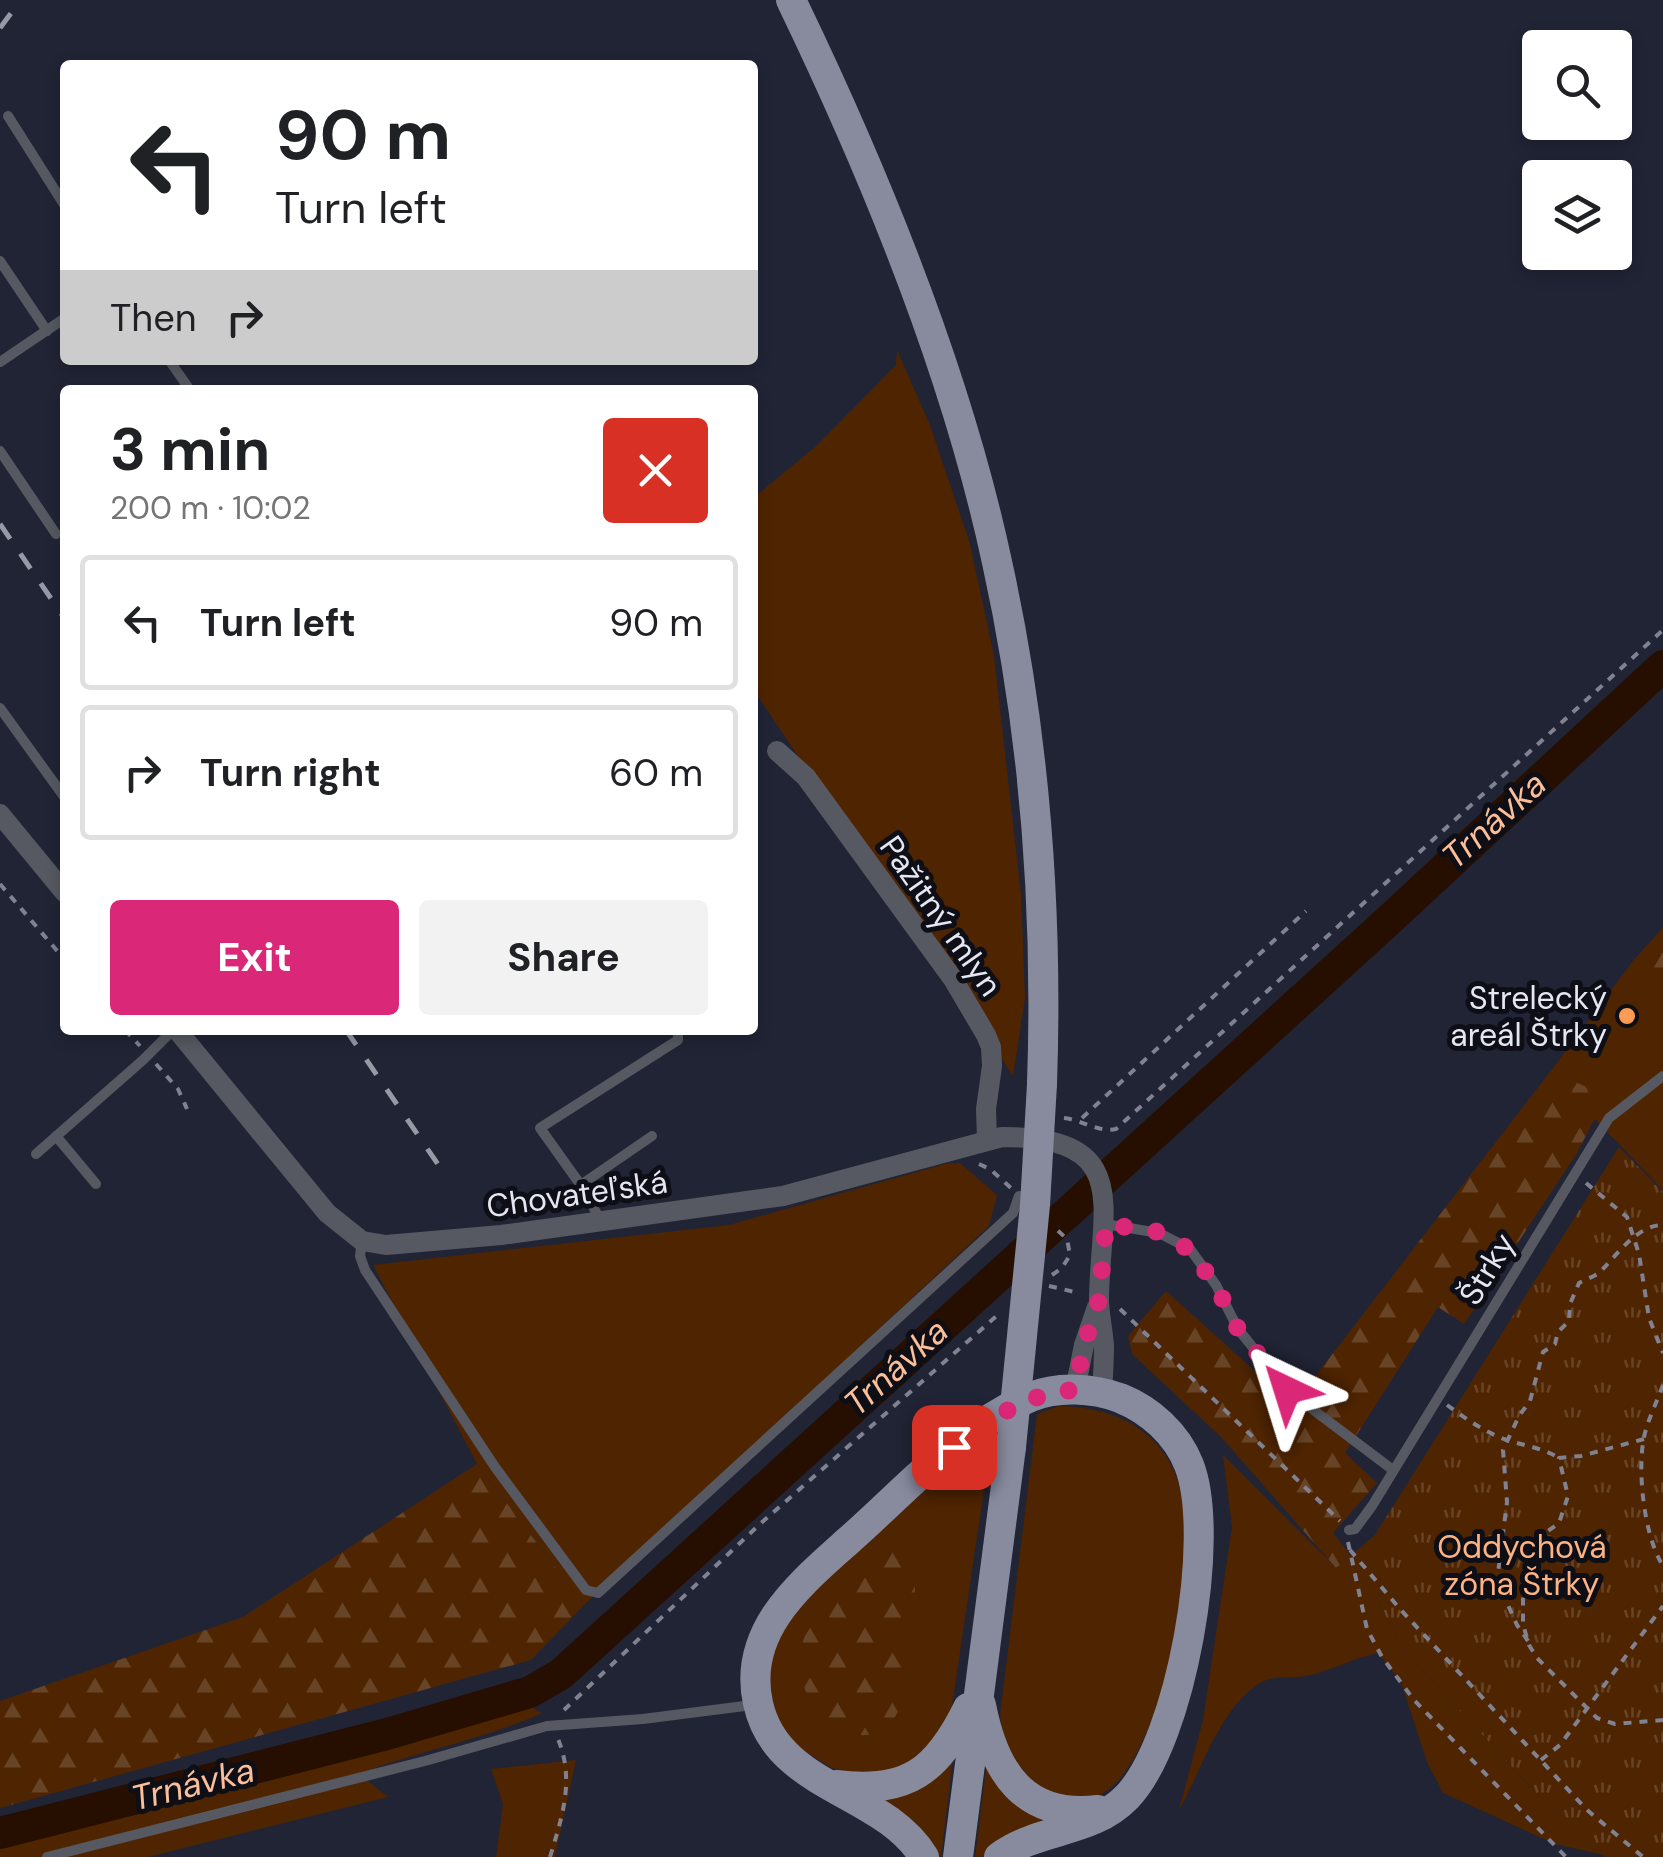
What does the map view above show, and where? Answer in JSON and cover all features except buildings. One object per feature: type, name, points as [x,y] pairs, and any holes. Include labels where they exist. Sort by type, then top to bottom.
[{"type":"main road","points":[[770,0],[860,156]]},
{"type":"main road","points":[[790,0],[824,68],[927,321],[974,472],[997,562],[1023,705],[1038,844],[1044,958],[1035,1204],[1010,1447],[958,1857]]},
{"type":"main road","points":[[924,1857],[895,1822],[824,1784],[778,1746],[768,1732],[758,1704],[755,1674],[761,1642],[779,1608],[808,1577],[954,1447],[990,1420],[1031,1398],[1050,1392],[1088,1391],[1137,1407],[1172,1436],[1188,1460],[1200,1516],[1194,1596],[1180,1672],[1158,1744],[1144,1774],[1116,1806],[1108,1814],[1079,1826],[1030,1838],[999,1857]]},
{"type":"main road","points":[[978,1688],[996,1752],[1020,1792],[1062,1811],[1116,1806]]},
{"type":"main road","points":[[824,1784],[878,1787],[916,1776],[945,1750],[978,1688]]},
{"type":"street","name":"Pažitný mlyn","points":[[777,751],[806,777],[953,980],[986,1035],[992,1066],[986,1109],[987,1140]]},
{"type":"street","points":[[0,814],[60,888]]},
{"type":"street","points":[[179,1035],[327,1213],[362,1242]]},
{"type":"street","name":"Chovateľská","points":[[362,1242],[386,1245],[499,1226],[600,1221],[783,1196],[987,1140],[1024,1137],[1072,1148],[1092,1167],[1106,1214]]},
{"type":"street","points":[[1088,1391],[1104,1346],[1098,1300],[1106,1214]]},
{"type":"lane","points":[[8,116],[60,198]]},
{"type":"lane","points":[[0,261],[47,330]]},
{"type":"lane","points":[[0,362],[60,321]]},
{"type":"lane","points":[[0,451],[56,534]]},
{"type":"lane","points":[[0,708],[60,791]]},
{"type":"lane","points":[[36,1154],[170,1035]]},
{"type":"lane","points":[[600,1221],[585,1191],[540,1128],[678,1040],[678,1035]]},
{"type":"lane","name":"Štrky","points":[[1349,1530],[1360,1524],[1372,1506],[1609,1118],[1663,1076]]},
{"type":"lane","points":[[56,1136],[96,1184]]},
{"type":"lane","points":[[585,1191],[584,1182],[652,1136]]},
{"type":"lane","points":[[362,1242],[360,1256],[365,1270],[495,1467],[586,1590],[598,1593],[1013,1214],[1019,1196]]},
{"type":"lane","points":[[1106,1214],[1159,1232],[1190,1250],[1216,1286],[1238,1329],[1287,1390],[1393,1470]]},
{"type":"lane","points":[[47,1857],[424,1762],[548,1726],[758,1704]]},
{"type":"path","points":[[1104,1132],[1116,1129],[1663,630]]},
{"type":"path","points":[[0,884],[60,954]]},
{"type":"path","points":[[1080,1119],[1306,911]]},
{"type":"path","points":[[130,1035],[140,1046]]},
{"type":"path","points":[[152,1060],[178,1088],[187,1109]]},
{"type":"path","points":[[978,1163],[990,1168],[1019,1196]]},
{"type":"path","points":[[1574,1175],[1626,1217],[1635,1237],[1648,1318],[1663,1353]]},
{"type":"path","points":[[1663,1225],[1648,1228],[1597,1275],[1579,1283],[1570,1304],[1569,1321],[1558,1332],[1555,1344],[1543,1352],[1530,1402],[1519,1416],[1502,1458],[1508,1478],[1497,1580],[1537,1658],[1586,1710],[1615,1724],[1663,1720]]},
{"type":"path","points":[[1060,1232],[1070,1246],[1070,1255],[1062,1268],[1040,1284],[1123,1310],[1349,1530]]},
{"type":"path","points":[[550,1857],[566,1804],[567,1776],[564,1753],[548,1726],[774,1512],[986,1323],[1013,1304]]},
{"type":"path","points":[[1663,1385],[1644,1439],[1646,1512],[1654,1549],[1663,1566]]},
{"type":"path","points":[[1437,1398],[1475,1424],[1508,1440],[1535,1445],[1559,1458],[1582,1456],[1644,1439]]},
{"type":"path","points":[[1528,1641],[1523,1624],[1523,1590],[1548,1531],[1559,1523],[1568,1496],[1559,1458]]},
{"type":"path","points":[[1566,1857],[1414,1700],[1382,1657],[1367,1629],[1350,1550],[1588,1810],[1643,1857]]},
{"type":"path","points":[[1541,1760],[1560,1745],[1663,1606]]},
{"type":"green space","points":[[897,350],[930,425],[970,544],[994,656],[1021,894],[1025,998],[1013,1076],[758,696],[758,494],[814,448],[896,365]]},
{"type":"green space","name":"Strelecký areál Štrky","points":[[1663,928],[1663,1190],[1550,1072],[1633,961]]},
{"type":"green space","points":[[1663,928],[1663,989],[1654,989],[1633,961]]},
{"type":"green space","points":[[1550,1072],[1607,1095],[1577,1153],[1464,1324],[1438,1307],[1345,1453],[1377,1483],[1333,1533],[1351,1556],[1336,1568],[1221,1437],[1132,1354],[1128,1336],[1166,1291],[1293,1405]]},
{"type":"green space","name":"Oddychová zóna Štrky","points":[[1619,1147],[1663,1192],[1663,1857],[1606,1857],[1575,1835],[1403,1649],[1375,1596],[1375,1535]]},
{"type":"green space","points":[[960,1163],[997,1195],[989,1226],[584,1605],[477,1464],[373,1265],[729,1225]]},
{"type":"green space","points":[[1059,1406],[1107,1413],[1148,1436],[1169,1461],[1180,1491],[1185,1530],[1177,1625],[1153,1717],[1118,1781],[1086,1799],[1059,1796],[1028,1785],[1012,1761],[1000,1715],[1037,1414]]},
{"type":"green space","points":[[988,1436],[982,1466],[987,1469],[951,1713],[921,1758],[870,1777],[832,1768],[793,1744],[775,1713],[769,1677],[774,1638],[798,1601]]},
{"type":"green space","points":[[1223,1455],[1336,1568],[1375,1535],[1375,1596],[1403,1649],[1575,1835],[1604,1855],[1555,1844],[1443,1793],[1427,1762],[1401,1682],[1378,1653],[1311,1675],[1269,1679],[1249,1691],[1224,1721],[1179,1810],[1203,1720],[1232,1527]]},
{"type":"green space","points":[[477,1464],[584,1605],[531,1660],[0,1808],[0,1701],[243,1617]]},
{"type":"green space","points":[[891,1552],[904,1552],[915,1583],[904,1693],[899,1709],[886,1727],[869,1735],[850,1733],[832,1724],[804,1688],[800,1664],[804,1638],[830,1605]]},
{"type":"green space","points":[[527,1705],[542,1713],[359,1774],[388,1797],[148,1857],[0,1857],[0,1849],[342,1762]]},
{"type":"green space","points":[[953,1757],[941,1857],[933,1857],[873,1796]]},
{"type":"green space","points":[[576,1760],[555,1857],[496,1857],[503,1804],[491,1769]]},
{"type":"green space","points":[[987,1762],[1053,1819],[989,1850],[984,1857],[975,1857]]},
{"type":"waterway","name":"Trnávka","points":[[0,1833],[387,1734],[530,1692],[561,1674],[1663,666]]},
{"type":"railway","points":[[0,28],[21,0]]},
{"type":"railway","points":[[0,524],[60,612]]},
{"type":"railway","points":[[349,1035],[446,1176]]},
{"type":"place","name":"Strelecký areál Štrky","points":[[1627,1016]]},
{"type":"route","points":[[954,1447],[990,1420],[1031,1398],[1075,1390],[1099,1300],[1106,1224],[1159,1232],[1190,1250],[1216,1286],[1238,1329],[1287,1390]]}]
